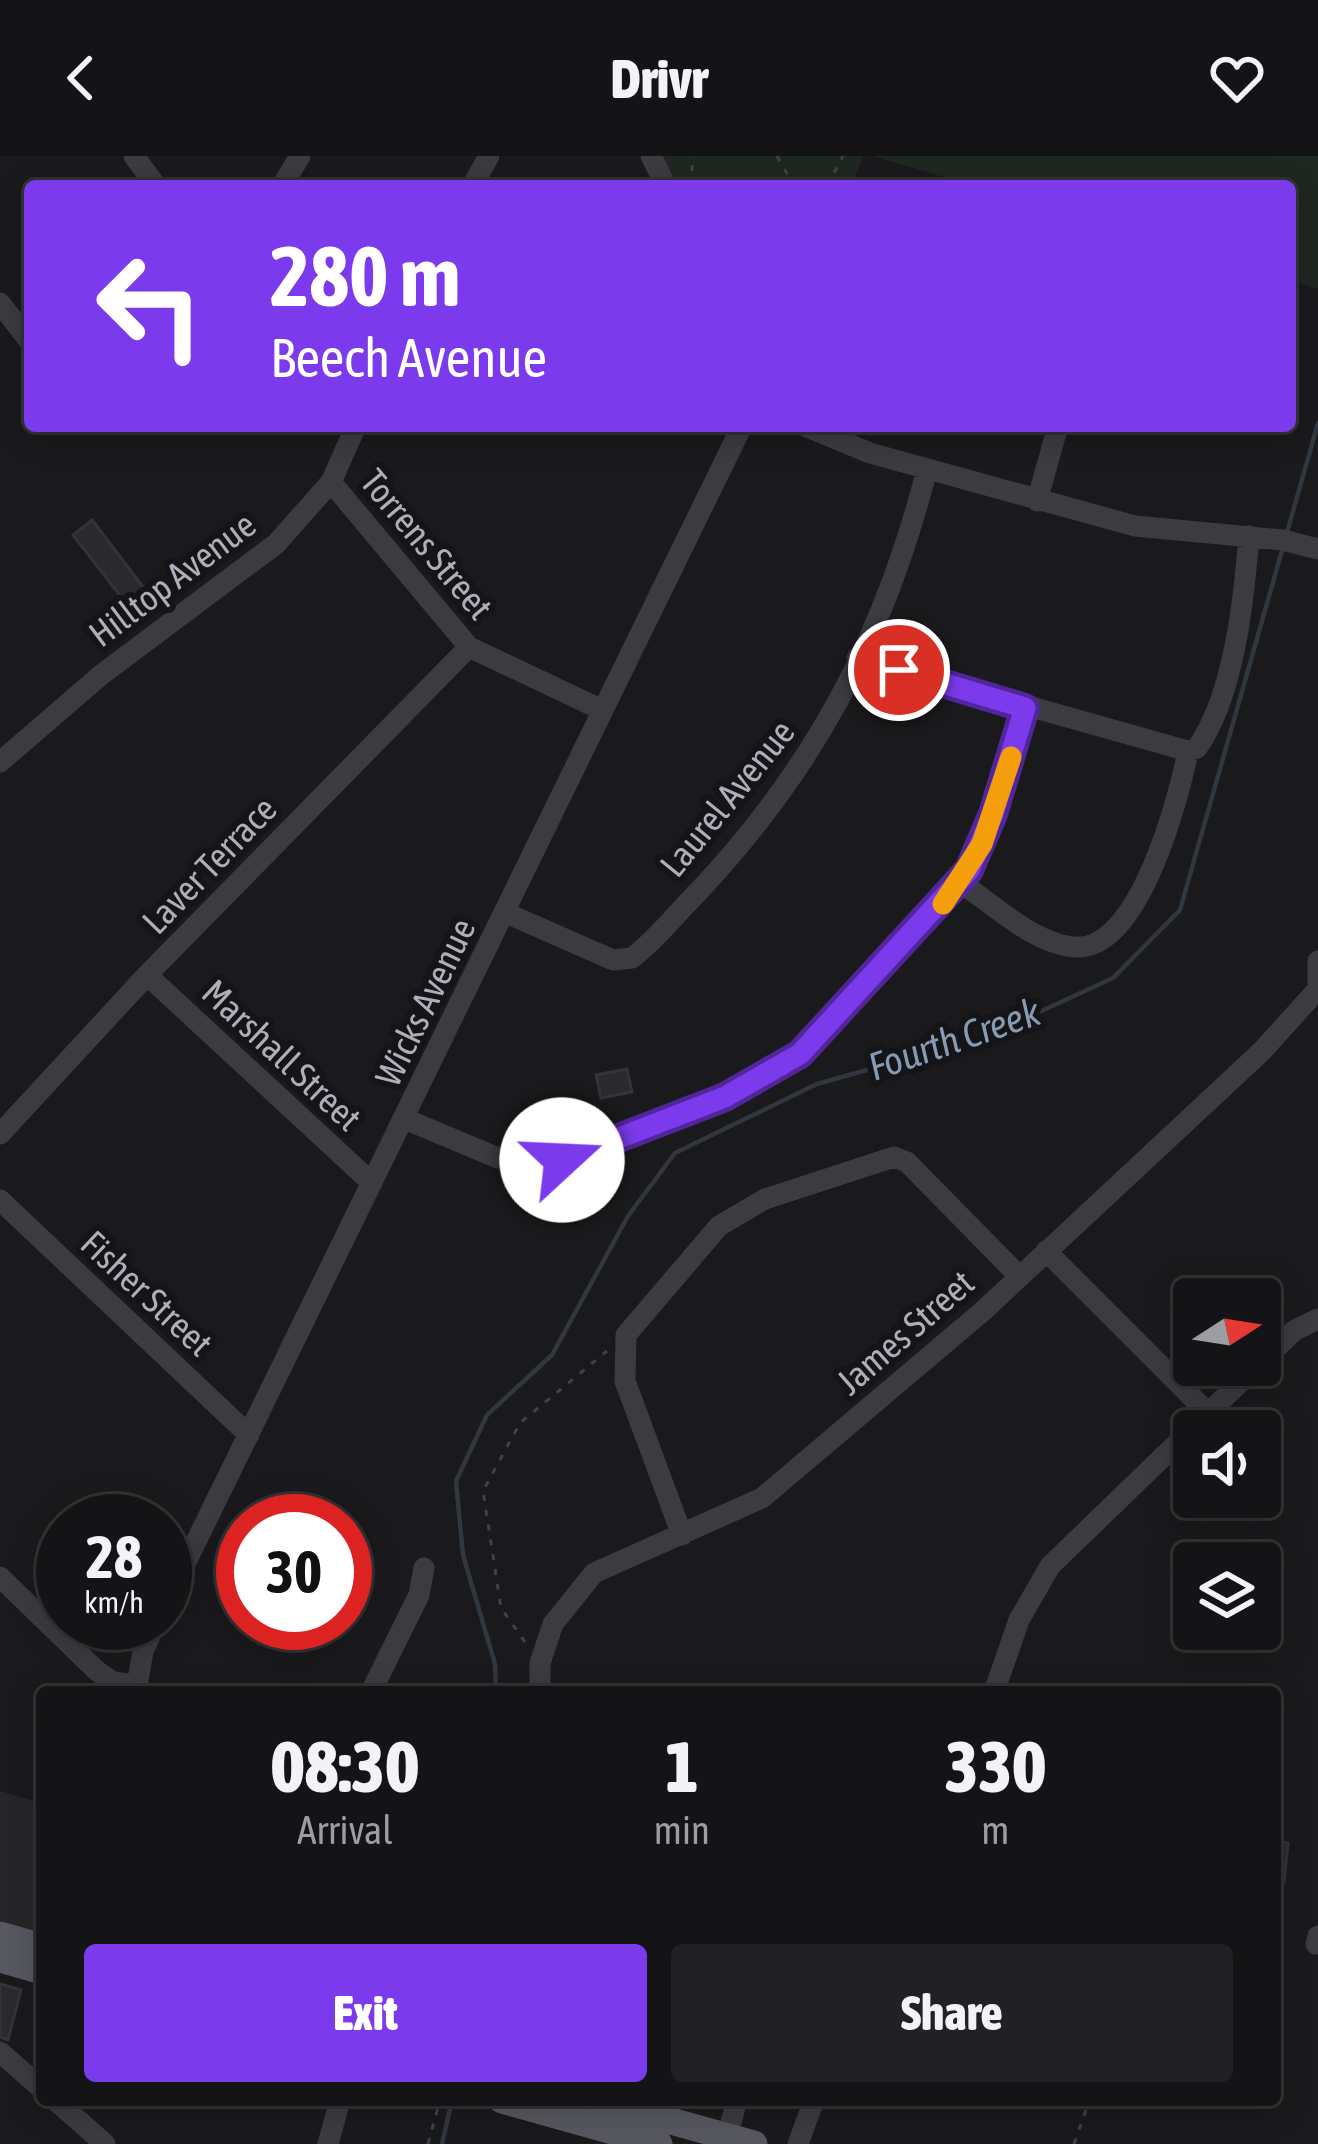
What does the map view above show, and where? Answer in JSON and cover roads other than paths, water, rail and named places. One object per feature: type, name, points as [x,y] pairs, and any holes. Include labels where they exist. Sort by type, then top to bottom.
[{"type":"main road","points":[[0,1935],[36,1952]]},
{"type":"main road","points":[[0,1959],[36,1954]]},
{"type":"main road","points":[[518,2106],[603,2137],[658,2144]]},
{"type":"main road","points":[[617,2106],[741,2140]]},
{"type":"street","points":[[0,303],[24,334]]},
{"type":"street","name":"Hilltop Avenue","points":[[0,763],[101,675],[276,544],[331,482],[353,432]]},
{"type":"street","name":"Wicks Avenue","points":[[192,1550],[739,432]]},
{"type":"street","points":[[823,432],[927,469],[1135,526],[1299,544]]},
{"type":"street","points":[[1037,501],[1056,432]]},
{"type":"street","name":"Laurel Avenue","points":[[504,912],[613,960],[632,958],[729,858],[808,758],[907,546],[927,469]]},
{"type":"street","name":"Torrens Street","points":[[331,482],[469,646],[602,710]]},
{"type":"street","points":[[960,882],[1036,933],[1076,947],[1091,945],[1127,910],[1159,855],[1178,805],[1187,751],[1204,739],[1219,698],[1244,603],[1250,536]]},
{"type":"street","name":"Laver Terrace","points":[[0,1134],[147,975],[469,646]]},
{"type":"street","points":[[857,658],[1187,751]]},
{"type":"street","points":[[405,1119],[498,1158],[562,1160],[757,1083],[800,1054],[960,882],[993,814],[1025,708]]},
{"type":"street","name":"James Street","points":[[540,1686],[540,1663],[564,1604],[594,1574],[762,1498],[1046,1251],[1262,1052],[1318,986],[1318,961]]},
{"type":"street","name":"Marshall Street","points":[[147,975],[373,1183]]},
{"type":"street","points":[[682,1535],[625,1381],[626,1335],[719,1226],[765,1199],[880,1158],[908,1162],[1018,1275]]},
{"type":"street","name":"Fisher Street","points":[[0,1200],[249,1435]]},
{"type":"street","points":[[1046,1251],[1206,1410]]},
{"type":"street","points":[[1281,1343],[1318,1319]]},
{"type":"street","points":[[1210,1410],[1236,1386]]},
{"type":"street","points":[[996,1686],[1019,1620],[1050,1566],[1173,1446]]},
{"type":"street","points":[[374,1686],[419,1594],[424,1568]]},
{"type":"street","points":[[0,1577],[97,1671],[128,1686]]},
{"type":"street","points":[[136,1686],[142,1650]]},
{"type":"street","points":[[0,2052],[36,2084]]},
{"type":"street","points":[[62,2106],[105,2144]]},
{"type":"street","points":[[328,2144],[338,2106]]},
{"type":"street","points":[[738,2106],[741,2140]]},
{"type":"street","points":[[798,2144],[812,2106]]},
{"type":"waterway","name":"Fourth Creek","points":[[1286,536],[1318,423]]},
{"type":"waterway","name":"Fourth Creek","points":[[496,1686],[495,1664],[463,1555],[456,1481],[487,1415],[552,1355],[628,1216],[675,1153],[817,1084],[985,1037],[1113,978],[1180,910],[1283,547]]},
{"type":"waterway","name":"Fourth Creek","points":[[442,2144],[451,2106]]}]
